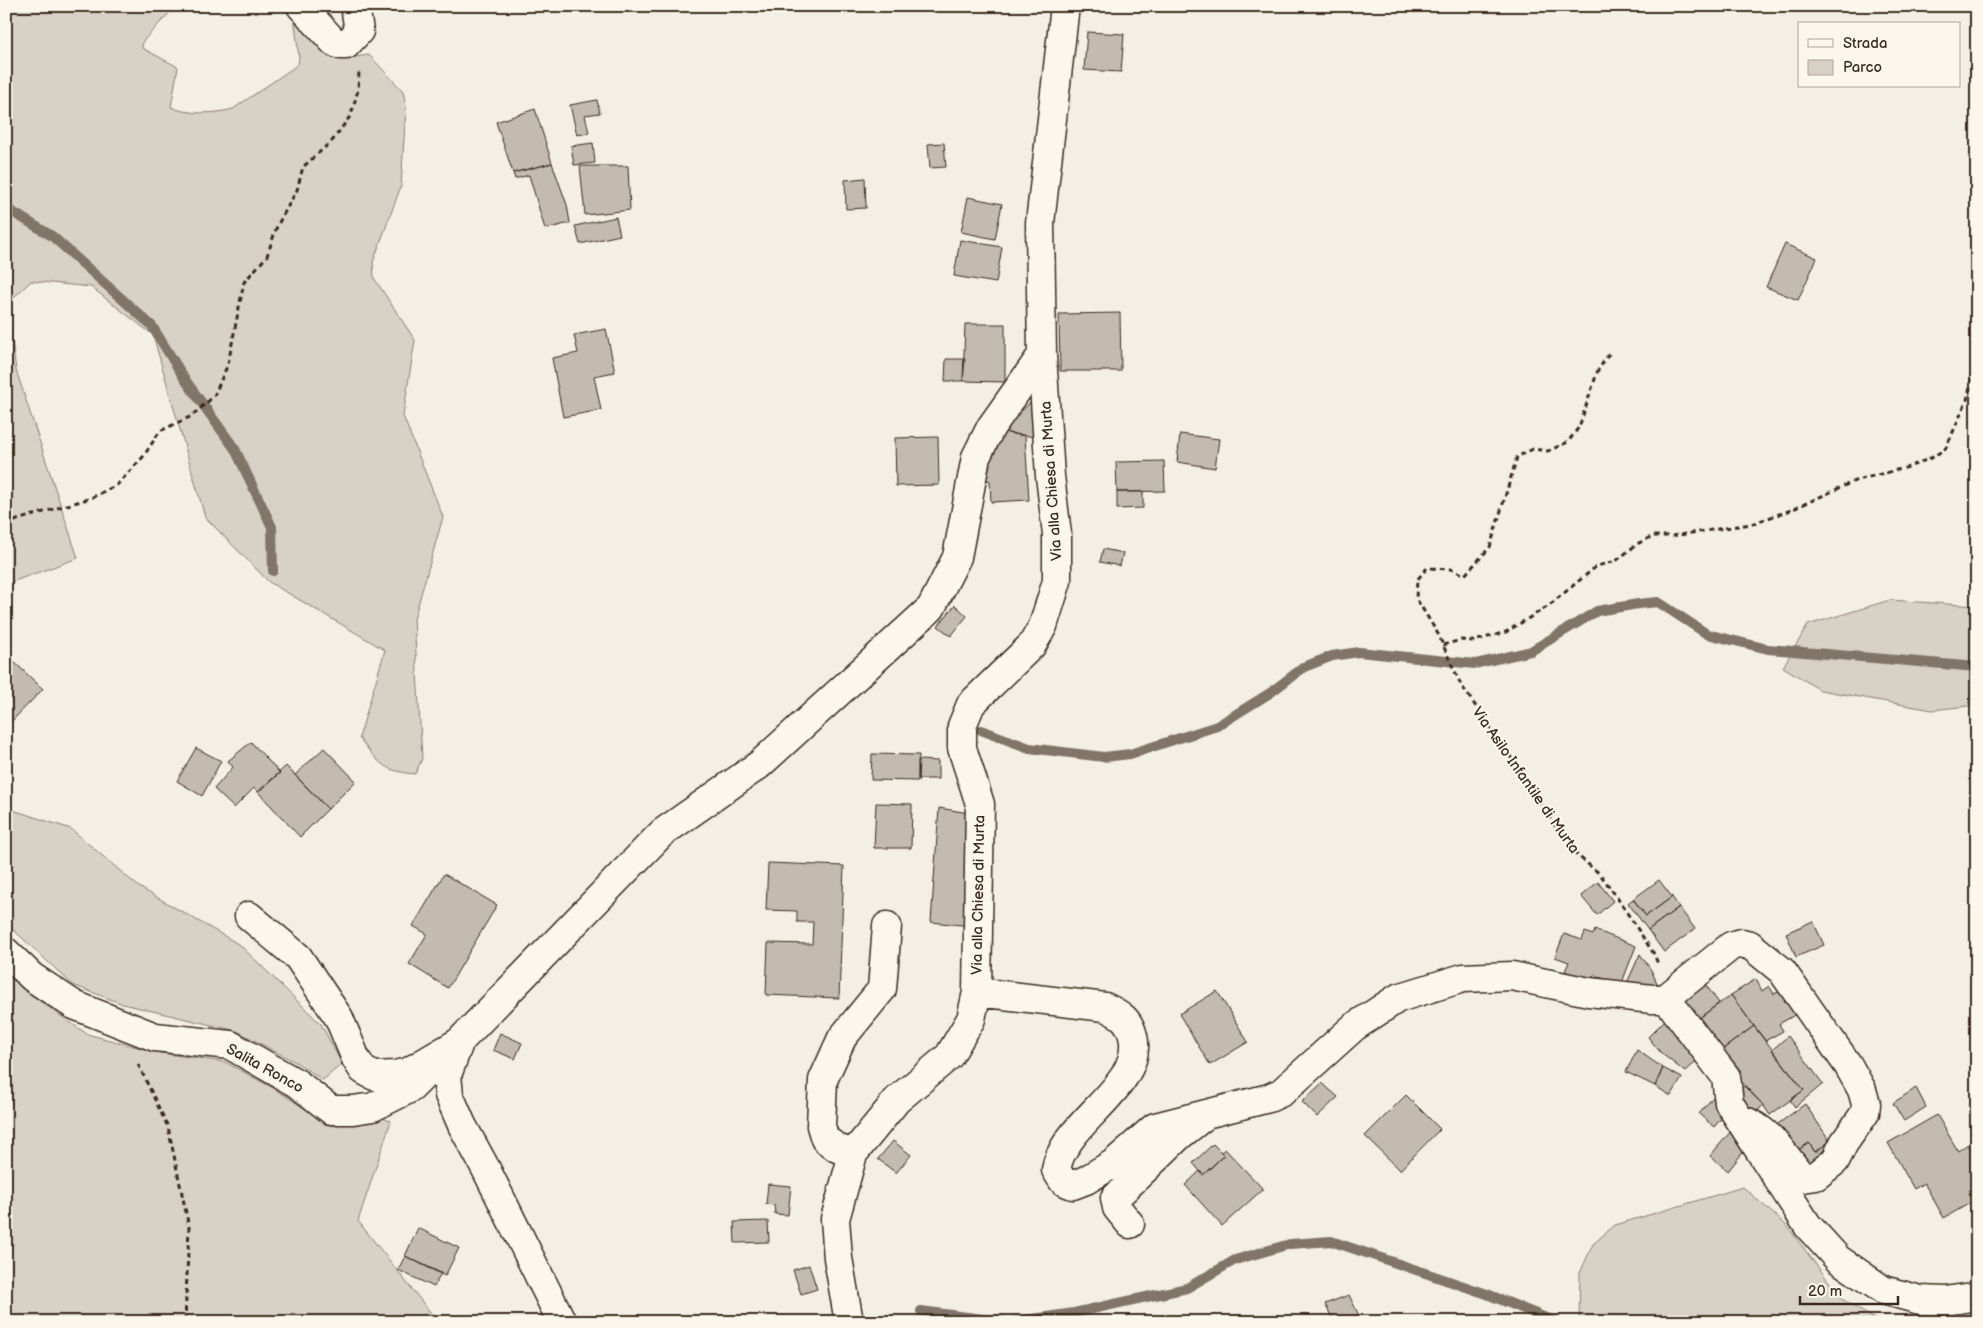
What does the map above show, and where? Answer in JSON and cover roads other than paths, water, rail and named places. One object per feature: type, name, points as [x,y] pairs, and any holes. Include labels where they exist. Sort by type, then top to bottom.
[{"type":"street","points":[[301,6],[334,42],[340,45],[346,45],[357,19]]},
{"type":"street","name":"Via alla Chiesa di Murta","points":[[849,1322],[838,1258],[834,1219],[853,1154],[897,1100],[949,1056],[971,1019],[977,992],[980,804],[962,748],[962,726],[971,704],[1032,645],[1043,626],[1057,582],[1057,534],[1050,476],[1042,355],[1040,223],[1065,6]]},
{"type":"street","points":[[249,916],[298,957],[339,1018],[356,1059],[363,1070],[374,1076],[408,1072],[459,1042],[662,834],[759,765],[930,608],[956,557],[976,457],[991,427],[1042,355]]},
{"type":"street","points":[[853,1154],[837,1148],[825,1139],[821,1126],[823,1080],[842,1038],[882,989],[886,926]]},
{"type":"street","points":[[977,992],[1105,1008],[1121,1014],[1129,1023],[1135,1048],[1132,1062],[1112,1091],[1062,1149],[1058,1158],[1056,1170],[1063,1181],[1073,1185],[1086,1180],[1114,1163],[1155,1127],[1269,1098],[1282,1092],[1354,1027],[1398,998],[1463,978],[1512,976],[1589,992],[1652,999],[1666,998],[1731,946],[1741,943],[1750,945],[1782,971],[1848,1065],[1862,1090],[1866,1104],[1865,1114],[1844,1143],[1835,1161],[1816,1176],[1803,1178],[1765,1132],[1752,1123],[1740,1120]]},
{"type":"street","name":"Salita Ronco","points":[[6,952],[32,977],[74,1005],[155,1037],[230,1045],[298,1084],[331,1110],[353,1110],[373,1107],[411,1088],[459,1042]]},
{"type":"street","points":[[1666,998],[1726,1077],[1729,1103],[1808,1226],[1845,1264],[1883,1290],[1920,1300],[1946,1301],[1977,1296]]},
{"type":"street","points":[[459,1042],[447,1075],[449,1095],[462,1125],[562,1322]]},
{"type":"street","points":[[1130,1224],[1117,1208],[1115,1198],[1180,1136],[1208,1113]]},
{"type":"waterway","points":[[6,208],[52,236],[152,326],[186,381],[235,449],[272,527],[273,571]]},
{"type":"waterway","points":[[981,730],[1029,748],[1104,757],[1130,754],[1217,726],[1270,693],[1304,667],[1332,656],[1359,652],[1475,664],[1531,651],[1597,611],[1658,602],[1707,634],[1768,649],[1977,667]]},
{"type":"waterway","points":[[1012,1322],[1074,1313],[1187,1288],[1235,1260],[1290,1244],[1331,1241],[1487,1294],[1556,1322]]},
{"type":"waterway","points":[[921,1311],[1006,1322]]}]
